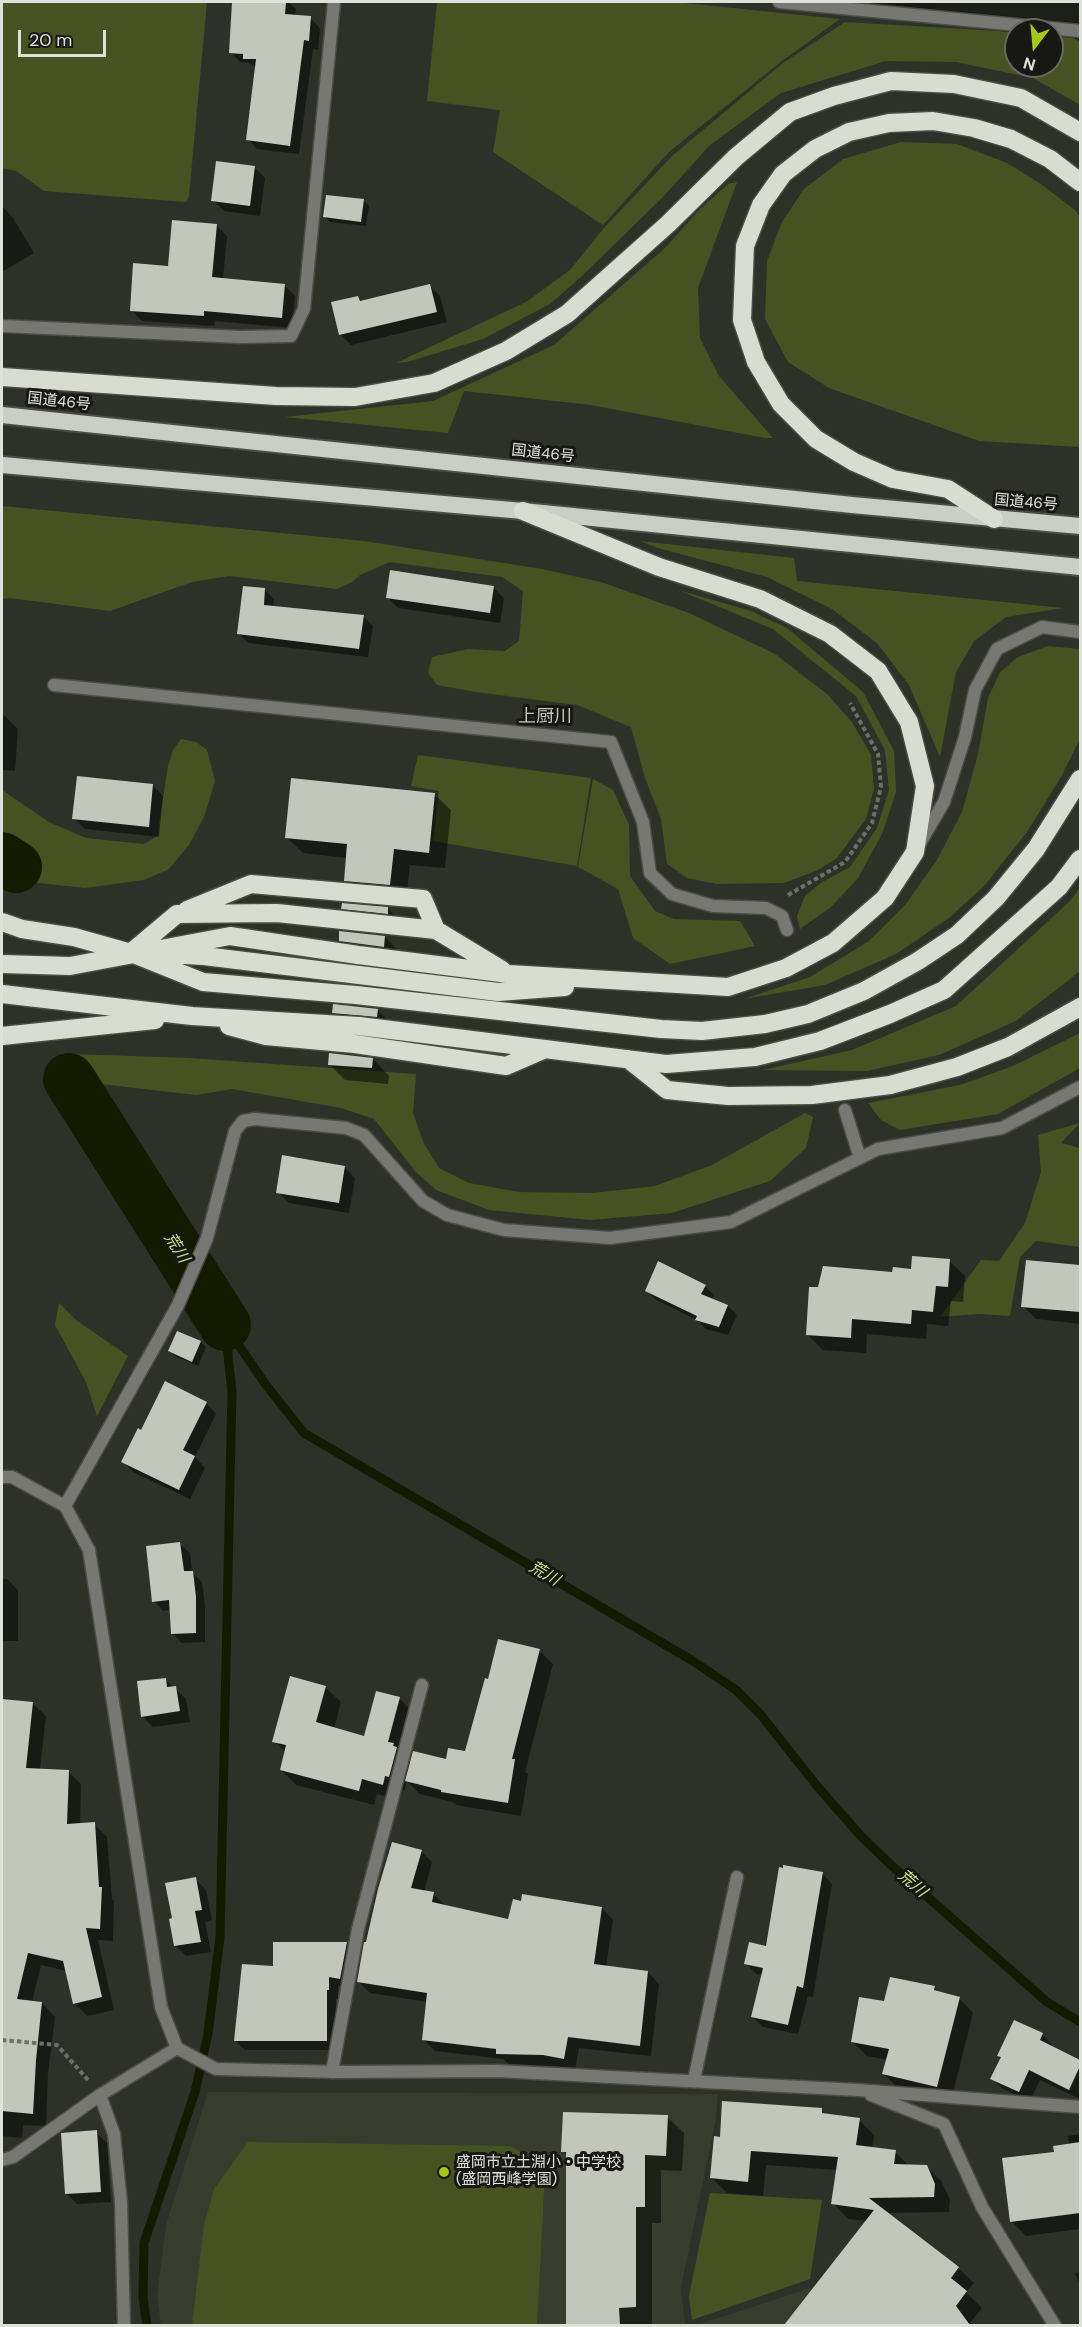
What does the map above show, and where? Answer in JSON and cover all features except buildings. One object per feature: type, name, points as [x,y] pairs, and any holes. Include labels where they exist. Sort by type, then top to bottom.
[{"type":"highway","points":[[2,378],[77,381],[276,396],[356,397],[434,383],[506,351],[567,314],[668,224],[736,157],[790,112],[834,96],[891,81],[954,84],[1021,98],[1080,132]]},
{"type":"highway","points":[[994,519],[948,489],[893,479],[854,462],[816,439],[781,404],[756,362],[742,320],[745,246],[761,205],[783,174],[815,149],[849,132],[889,123],[933,121],[974,128],[1011,139],[1050,159],[1080,182]]},
{"type":"highway","name":"国道46号","points":[[2,415],[994,519],[1080,526]]},
{"type":"highway","points":[[2,465],[523,511],[1080,567]]},
{"type":"highway","points":[[2,964],[70,966],[230,936],[509,974],[728,987],[786,968],[833,943],[885,898],[915,852],[925,786],[909,722],[878,671],[830,634],[760,599],[659,567],[523,511]]},
{"type":"highway","points":[[2,922],[22,929],[74,937],[131,953],[203,982],[356,995],[642,1027],[702,1031],[765,1024],[808,1014],[864,991],[918,961],[957,935],[996,898],[1036,849],[1080,779]]},
{"type":"highway","points":[[2,994],[192,1016],[359,1026],[666,1064],[755,1057],[820,1041],[944,990],[1059,887],[1080,859]]},
{"type":"highway","points":[[131,953],[177,914],[251,884],[423,899],[436,930]]},
{"type":"highway","points":[[177,914],[277,913],[436,930],[509,974]]},
{"type":"highway","points":[[131,953],[204,956],[492,992],[642,1027]]},
{"type":"highway","points":[[492,992],[639,982]]},
{"type":"highway","points":[[628,1059],[667,1090],[728,1096],[812,1095],[890,1085],[957,1067],[1008,1047],[1080,1007]]},
{"type":"highway","points":[[2,1036],[192,1016]]},
{"type":"street","points":[[2,326],[240,337],[291,336],[304,309],[334,2]]},
{"type":"street","points":[[779,2],[1080,31]]},
{"type":"street","points":[[915,852],[944,802],[965,737],[975,690],[997,649],[1042,627],[1080,632]]},
{"type":"street","points":[[54,685],[611,742],[643,822],[650,873],[672,894],[713,906],[766,908],[782,916],[787,930]]},
{"type":"street","points":[[65,1506],[178,1305],[207,1238],[235,1131],[243,1121],[255,1119],[346,1128],[364,1134],[423,1201],[447,1215],[504,1230],[610,1238],[731,1222],[878,1149],[1002,1128],[1080,1087]]},
{"type":"street","points":[[845,1110],[860,1158]]},
{"type":"street","points":[[2,1477],[12,1477],[65,1506],[90,1551],[161,2007],[181,2050],[216,2068],[332,2072],[497,2071],[858,2090],[1080,2107]]},
{"type":"street","points":[[332,2072],[358,1929],[422,1685]]},
{"type":"street","points":[[694,2080],[737,1877]]},
{"type":"street","points":[[2,2160],[13,2157],[100,2095],[181,2050]]},
{"type":"street","points":[[858,2090],[944,2124],[982,2207],[1055,2325]]},
{"type":"street","points":[[100,2095],[114,2134],[121,2202],[124,2325]]},
{"type":"path","points":[[766,908],[844,862],[872,823],[881,787],[878,754],[850,703]]},
{"type":"path","points":[[2,2040],[57,2044],[100,2095]]},
{"type":"shaded area","points":[[936,2],[1080,2],[1080,22],[1064,21],[1064,18],[1035,18],[935,9]]},
{"type":"shaded area","name":"盛岡市立土淵小・中学校 (盛岡西峰学園)","points":[[208,2092],[718,2094],[716,2119],[681,2287],[685,2325],[161,2326],[157,2296],[166,2225]]},
{"type":"shaded area","points":[[813,2287],[865,2325],[694,2326]]},
{"type":"green space","points":[[2,2],[207,2],[189,196],[186,202],[44,191],[16,171],[2,168]]},
{"type":"green space","points":[[437,2],[675,2],[840,19],[782,61],[669,152],[603,225],[493,152],[500,110],[427,101]]},
{"type":"green space","points":[[845,22],[1004,31],[1004,72],[956,62],[886,61],[781,93],[710,145],[663,197],[550,304],[483,339],[407,362],[396,363],[526,302],[570,270],[604,228],[672,156],[783,63]]},
{"type":"green space","points":[[1064,35],[1080,42],[1080,105],[1033,78],[1064,78]]},
{"type":"green space","points":[[901,142],[957,144],[1007,163],[1041,184],[1075,210],[1080,217],[1080,447],[979,441],[829,388],[788,362],[765,319],[767,261],[782,222],[804,189],[843,159]]},
{"type":"green space","points":[[737,182],[698,288],[700,338],[719,376],[773,438],[591,405],[464,391],[448,433],[285,417],[433,401],[554,345],[665,248],[700,209],[728,184]]},
{"type":"green space","points":[[2,506],[364,541],[542,569],[601,582],[689,613],[775,654],[827,694],[852,722],[871,755],[874,789],[866,819],[837,858],[816,871],[784,883],[717,884],[687,878],[667,864],[661,819],[645,778],[631,727],[577,705],[437,685],[428,673],[432,657],[468,649],[505,651],[519,641],[523,591],[502,577],[390,562],[360,575],[352,582],[337,589],[229,576],[192,582],[110,611],[10,598],[2,599]]},
{"type":"green space","points":[[640,541],[794,558],[797,581],[1063,608],[1006,617],[974,641],[956,672],[940,757],[909,685],[877,643],[832,609],[767,577],[658,548]]},
{"type":"green space","points":[[678,590],[751,611],[787,628],[863,692],[894,751],[896,792],[882,834],[858,878],[831,907],[800,929],[797,916],[805,896],[822,882],[850,867],[877,828],[889,790],[885,750],[856,696],[773,629]]},
{"type":"green space","points":[[1048,646],[1080,649],[1080,739],[1061,777],[1027,832],[984,886],[949,918],[896,954],[825,985],[744,999],[810,977],[869,941],[905,905],[937,860],[962,812],[978,754],[988,698],[1000,672],[1018,657]]},
{"type":"green space","points":[[181,739],[196,742],[207,750],[215,781],[204,817],[189,845],[169,869],[144,880],[85,888],[2,879],[2,790],[49,822],[86,838],[144,844],[157,836],[168,766],[173,750]]},
{"type":"green space","points":[[418,755],[591,778],[577,866],[433,841],[439,791],[411,786]]},
{"type":"green space","points":[[593,779],[613,790],[629,825],[630,876],[655,911],[674,919],[740,921],[755,946],[670,964],[633,938],[618,889],[578,867]]},
{"type":"green space","points":[[1080,887],[1080,971],[1016,1021],[939,1055],[867,1071],[763,1070],[852,1050],[956,1006],[1070,901]]},
{"type":"green space","points":[[1080,1033],[1080,1068],[998,1114],[900,1130],[881,1120],[868,1103],[960,1085],[1013,1066]]},
{"type":"green space","points":[[73,1054],[189,1058],[416,1074],[413,1113],[424,1144],[439,1168],[469,1183],[519,1192],[593,1193],[655,1186],[712,1165],[805,1113],[813,1117],[806,1148],[770,1181],[672,1213],[590,1220],[489,1210],[436,1190],[416,1172],[374,1119],[341,1108],[232,1089],[196,1095],[83,1082]]},
{"type":"green space","points":[[1080,1123],[1061,1143],[1080,1148],[1080,1247],[1036,1241],[1020,1257],[1010,1316],[979,1314],[940,1317],[981,1260],[999,1261],[1025,1223],[1041,1172],[1038,1135]]},
{"type":"green space","points":[[59,1303],[76,1320],[128,1356],[97,1416],[86,1382],[55,1325]]},
{"type":"green space","points":[[248,2142],[510,2146],[530,2157],[545,2172],[537,2325],[192,2325],[204,2225],[214,2189]]},
{"type":"green space","points":[[710,2193],[822,2200],[810,2279],[692,2320],[689,2296]]},
{"type":"waterway","name":"荒川","points":[[2,858],[16,867]]},
{"type":"waterway","name":"荒川","points":[[69,1079],[225,1325]]},
{"type":"waterway","name":"荒川","points":[[225,1325],[266,1385],[304,1433],[693,1661],[736,1690],[761,1715],[817,1786],[860,1835],[890,1864],[1047,2002],[1080,2022]]},
{"type":"waterway","points":[[147,2326],[143,2298],[144,2243],[195,2092],[208,2034],[220,1937],[232,1392],[225,1327]]},
{"type":"place","name":"盛岡市立土淵小・中学校 (盛岡西峰学園)","points":[[444,2172]]},
{"type":"district","name":"上厨川","points":[[545,717]]}]
